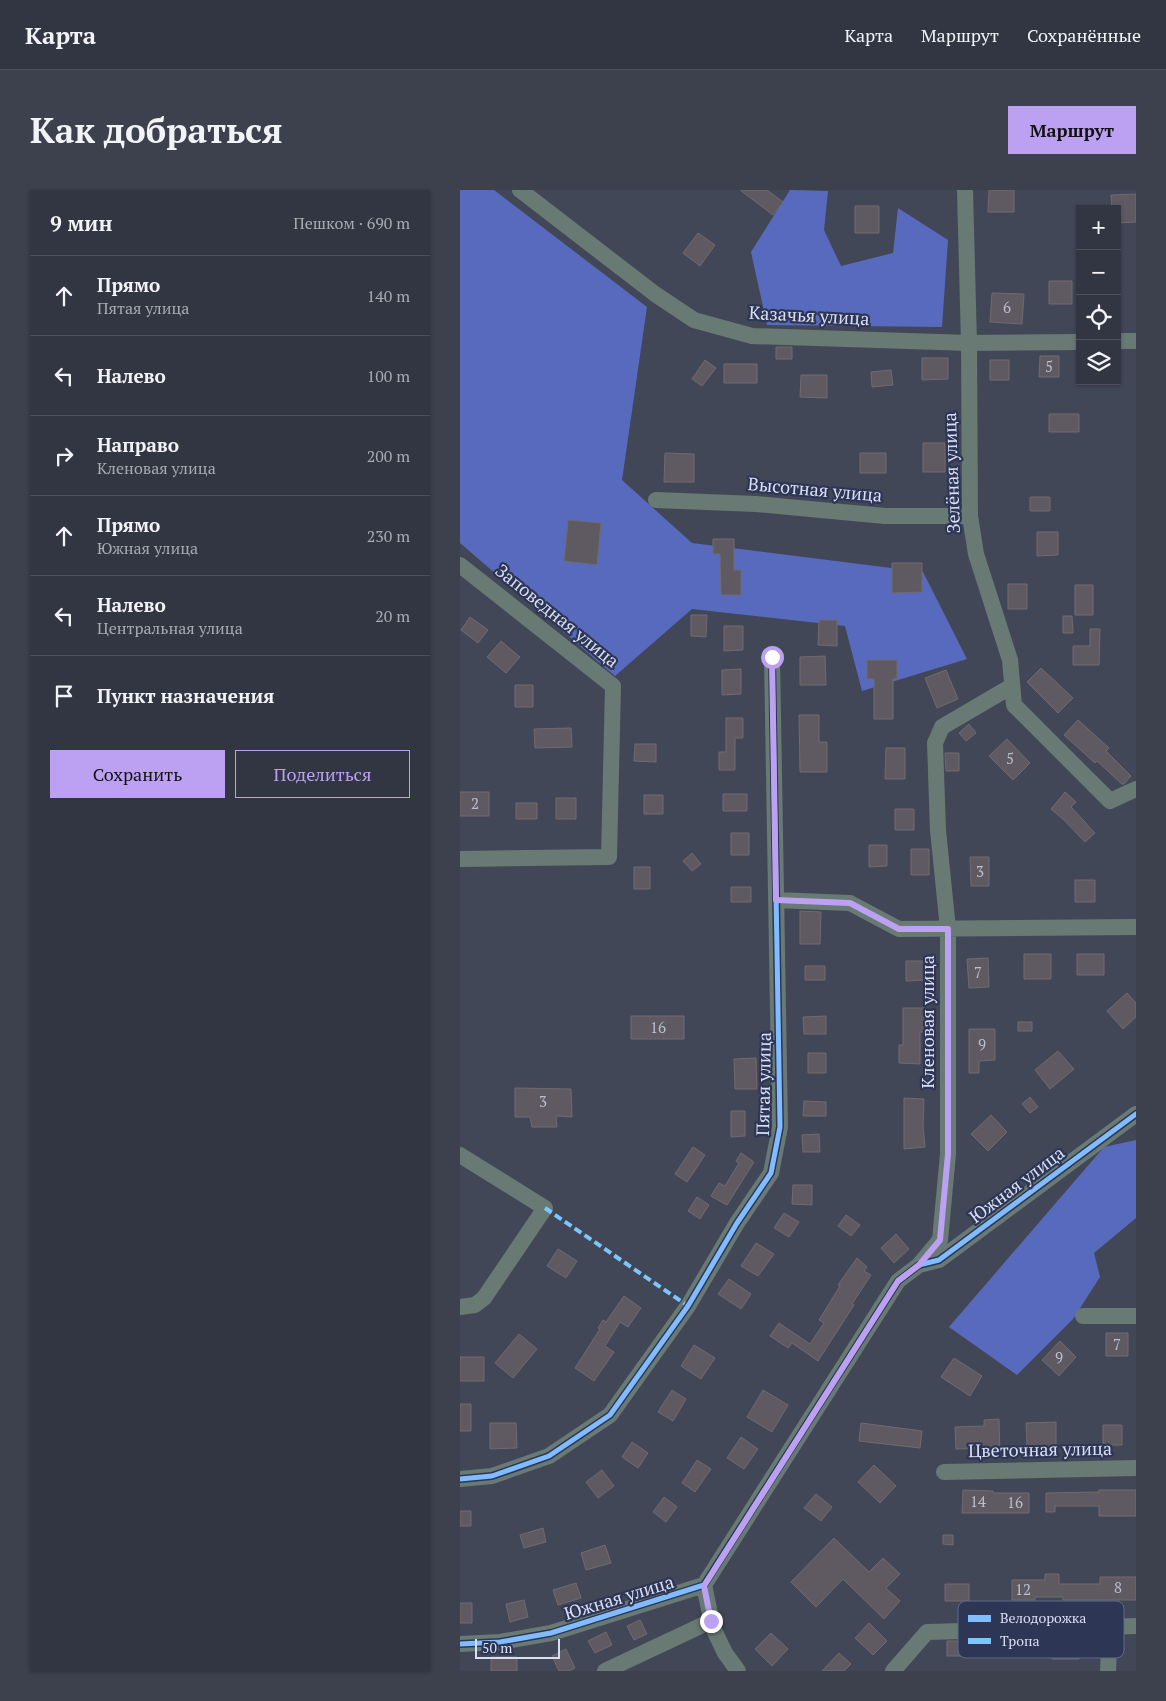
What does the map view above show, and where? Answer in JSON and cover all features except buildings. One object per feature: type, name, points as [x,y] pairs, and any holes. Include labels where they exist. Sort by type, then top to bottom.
[{"type":"street","name":"Казачья улица","points":[[520,190],[655,294],[694,320],[752,336],[969,343],[1076,342]]},
{"type":"street","name":"Зелёная улица","points":[[965,190],[969,343],[970,516],[976,554],[1010,660],[1014,705],[1110,801],[1136,789]]},
{"type":"street","points":[[1121,341],[1136,341]]},
{"type":"street","name":"Высотная улица","points":[[656,500],[756,504],[885,516],[970,516]]},
{"type":"street","name":"Заповедная улица","points":[[460,565],[613,686],[609,857],[460,859]]},
{"type":"street","name":"Пятая улица","points":[[460,1479],[492,1476],[549,1456],[610,1416],[688,1306],[737,1223],[771,1173],[780,1127],[772,657]]},
{"type":"street","name":"Кленовая улица","points":[[919,1265],[940,1240],[948,1154],[948,929],[938,830],[935,743],[942,726],[1012,686]]},
{"type":"street","points":[[776,900],[850,903],[899,929],[1136,927]]},
{"type":"street","name":"Южная улица","points":[[460,1644],[500,1642],[551,1633],[704,1586],[898,1281],[919,1265],[939,1260],[1136,1114]]},
{"type":"street","points":[[460,1154],[544,1208],[484,1298],[474,1305],[460,1307]]},
{"type":"street","points":[[1083,1316],[1136,1316]]},
{"type":"street","name":"Цветочная улица","points":[[944,1472],[1136,1468]]},
{"type":"street","points":[[704,1586],[713,1628],[725,1653],[738,1671]]},
{"type":"street","points":[[605,1671],[711,1621]]},
{"type":"street","points":[[893,1671],[927,1632],[958,1631]]},
{"type":"street","points":[[1108,1671],[1109,1658]]},
{"type":"shaded area","points":[[460,190],[494,190],[647,307],[622,480],[692,543],[923,572],[967,659],[862,691],[845,626],[692,609],[615,676],[460,543]]},
{"type":"shaded area","points":[[790,190],[828,191],[824,230],[841,266],[893,253],[898,208],[948,240],[942,327],[767,325],[751,252]]},
{"type":"shaded area","points":[[1136,1140],[1136,1218],[1094,1253],[1100,1277],[1073,1319],[1017,1375],[949,1327],[1104,1147]]},
{"type":"marked path","points":[[545,1208],[688,1306]]},
{"type":"cycle path","points":[[460,1479],[492,1476],[549,1456],[610,1415],[688,1306],[737,1223],[771,1173],[780,1127],[772,657]]},
{"type":"cycle path","points":[[460,1644],[500,1642],[551,1633],[704,1585],[898,1281],[919,1265],[939,1260],[1136,1114]]},
{"type":"route","points":[[711,1621],[704,1586],[898,1281],[919,1265],[940,1240],[948,1154],[948,929],[899,929],[850,903],[776,900],[772,657]]}]
